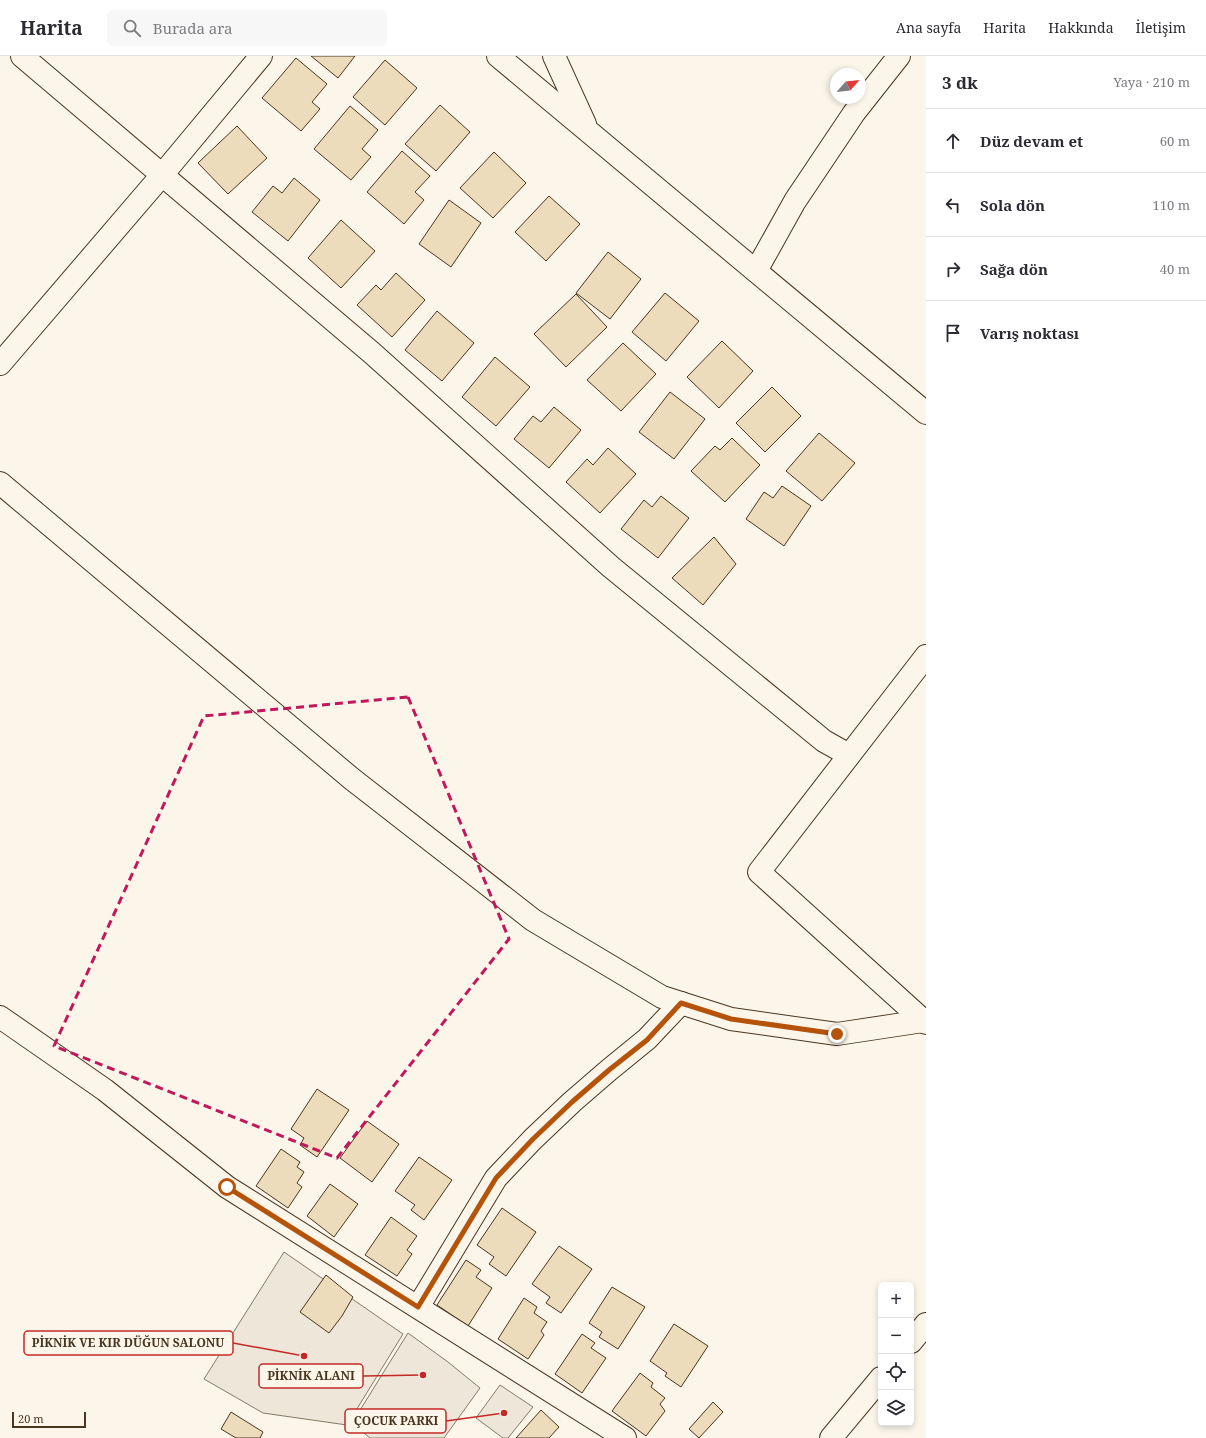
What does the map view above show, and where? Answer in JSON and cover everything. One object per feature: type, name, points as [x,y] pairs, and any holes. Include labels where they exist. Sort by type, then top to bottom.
[{"type":"street","points":[[22,56],[372,353],[611,567],[824,741],[849,755]]},
{"type":"street","points":[[0,364],[162,176],[261,56]]},
{"type":"street","points":[[498,56],[926,413]]},
{"type":"street","points":[[554,56],[587,129]]},
{"type":"street","points":[[756,271],[796,201],[854,113],[899,56]]},
{"type":"street","points":[[0,483],[352,779],[533,920],[662,997],[731,1019],[837,1034],[925,1022]]},
{"type":"street","points":[[925,1022],[759,872],[926,656]]},
{"type":"street","points":[[418,1307],[496,1178],[533,1139],[572,1102],[647,1040],[681,1003]]},
{"type":"street","points":[[0,1017],[105,1090],[227,1187],[625,1438]]},
{"type":"street","points":[[914,1338],[926,1324]]},
{"type":"street","points":[[831,1438],[878,1382]]},
{"type":"highlighted area","points":[[408,697],[509,939],[337,1158],[54,1046],[204,716]]},
{"type":"shaded area","points":[[284,1252],[403,1334],[347,1425],[263,1413],[204,1379]]},
{"type":"shaded area","points":[[408,1333],[448,1362],[480,1388],[444,1438],[370,1438],[352,1423]]},
{"type":"shaded area","points":[[500,1385],[533,1407],[508,1438],[503,1438],[476,1418]]},
{"type":"building","points":[[311,56],[355,56],[338,78]]},
{"type":"building","points":[[296,58],[327,84],[312,102],[320,109],[301,131],[262,98]]},
{"type":"building","points":[[385,60],[417,88],[385,125],[353,97]]},
{"type":"building","points":[[440,105],[470,132],[436,171],[405,144]]},
{"type":"building","points":[[350,106],[378,130],[362,149],[371,157],[351,180],[314,149]]},
{"type":"building","points":[[237,126],[267,158],[228,194],[198,163]]},
{"type":"building","points":[[402,151],[430,176],[415,192],[424,200],[404,224],[367,192]]},
{"type":"building","points":[[494,152],[526,183],[493,218],[460,188]]},
{"type":"building","points":[[294,178],[320,200],[288,241],[252,212],[273,186],[282,193]]},
{"type":"building","points":[[549,196],[580,224],[546,261],[515,232]]},
{"type":"building","points":[[449,200],[481,223],[451,267],[419,244]]},
{"type":"building","points":[[341,220],[375,251],[341,288],[308,258]]},
{"type":"building","points":[[608,252],[641,279],[610,319],[576,293]]},
{"type":"building","points":[[396,273],[425,300],[392,337],[357,305],[376,285],[381,290]]},
{"type":"building","points":[[665,293],[699,321],[666,361],[632,332]]},
{"type":"building","points":[[576,294],[607,327],[566,367],[534,334]]},
{"type":"building","points":[[437,311],[474,343],[442,381],[405,350]]},
{"type":"building","points":[[722,341],[753,371],[719,408],[687,377]]},
{"type":"building","points":[[623,343],[656,374],[621,411],[587,380]]},
{"type":"building","points":[[495,357],[530,387],[496,426],[462,397]]},
{"type":"building","points":[[772,387],[801,416],[765,452],[736,423]]},
{"type":"building","points":[[670,392],[705,419],[674,459],[639,432]]},
{"type":"building","points":[[554,407],[581,430],[549,468],[514,439],[533,416],[541,422]]},
{"type":"building","points":[[819,433],[855,463],[822,501],[786,471]]},
{"type":"building","points":[[732,438],[760,465],[725,502],[691,471],[715,446],[720,450]]},
{"type":"building","points":[[608,448],[636,474],[600,513],[566,482],[587,459],[593,465]]},
{"type":"building","points":[[782,486],[811,506],[784,546],[746,519],[764,492],[773,498]]},
{"type":"building","points":[[661,496],[689,518],[658,558],[621,529],[644,500],[652,507]]},
{"type":"building","points":[[714,537],[736,564],[703,605],[672,578]]},
{"type":"building","points":[[317,1089],[349,1110],[317,1157],[300,1145],[304,1138],[291,1129]]},
{"type":"building","points":[[367,1121],[399,1144],[372,1182],[340,1158]]},
{"type":"building","points":[[281,1149],[300,1162],[297,1167],[304,1172],[297,1183],[302,1187],[288,1208],[256,1186]]},
{"type":"building","points":[[419,1157],[452,1180],[424,1220],[411,1210],[415,1205],[395,1191]]},
{"type":"building","points":[[330,1184],[358,1204],[334,1237],[307,1216]]},
{"type":"building","points":[[502,1208],[536,1232],[506,1276],[489,1264],[494,1257],[477,1245]]},
{"type":"building","points":[[391,1217],[417,1236],[407,1250],[412,1254],[397,1276],[365,1255]]},
{"type":"building","points":[[559,1246],[592,1269],[561,1313],[546,1303],[550,1297],[532,1284]]},
{"type":"building","points":[[466,1260],[481,1270],[476,1277],[492,1288],[468,1326],[437,1305]]},
{"type":"building","points":[[326,1275],[353,1297],[342,1316],[329,1333],[300,1312]]},
{"type":"building","points":[[612,1287],[645,1307],[618,1349],[599,1337],[602,1332],[589,1323]]},
{"type":"building","points":[[524,1298],[537,1307],[534,1313],[547,1322],[541,1331],[544,1335],[528,1359],[498,1339]]},
{"type":"building","points":[[674,1324],[708,1346],[681,1387],[665,1376],[667,1373],[650,1361]]},
{"type":"building","points":[[582,1334],[595,1343],[591,1348],[606,1358],[582,1393],[555,1374]]},
{"type":"building","points":[[640,1373],[653,1383],[651,1387],[665,1398],[660,1404],[665,1411],[646,1436],[612,1411]]},
{"type":"building","points":[[713,1402],[723,1412],[699,1438],[689,1429]]},
{"type":"building","points":[[541,1410],[559,1427],[549,1438],[516,1438]]},
{"type":"building","points":[[231,1412],[263,1432],[260,1438],[236,1438],[221,1429]]},
{"type":"place","name":"PİKNİK VE KIR DÜĞUN SALONU","points":[[304,1356]]},
{"type":"place","name":"PİKNİK ALANI","points":[[423,1375]]},
{"type":"place","name":"ÇOCUK PARKI","points":[[504,1413]]},
{"type":"route","points":[[227,1187],[418,1307],[496,1178],[533,1139],[572,1102],[647,1040],[681,1003],[731,1019],[837,1034]]}]
